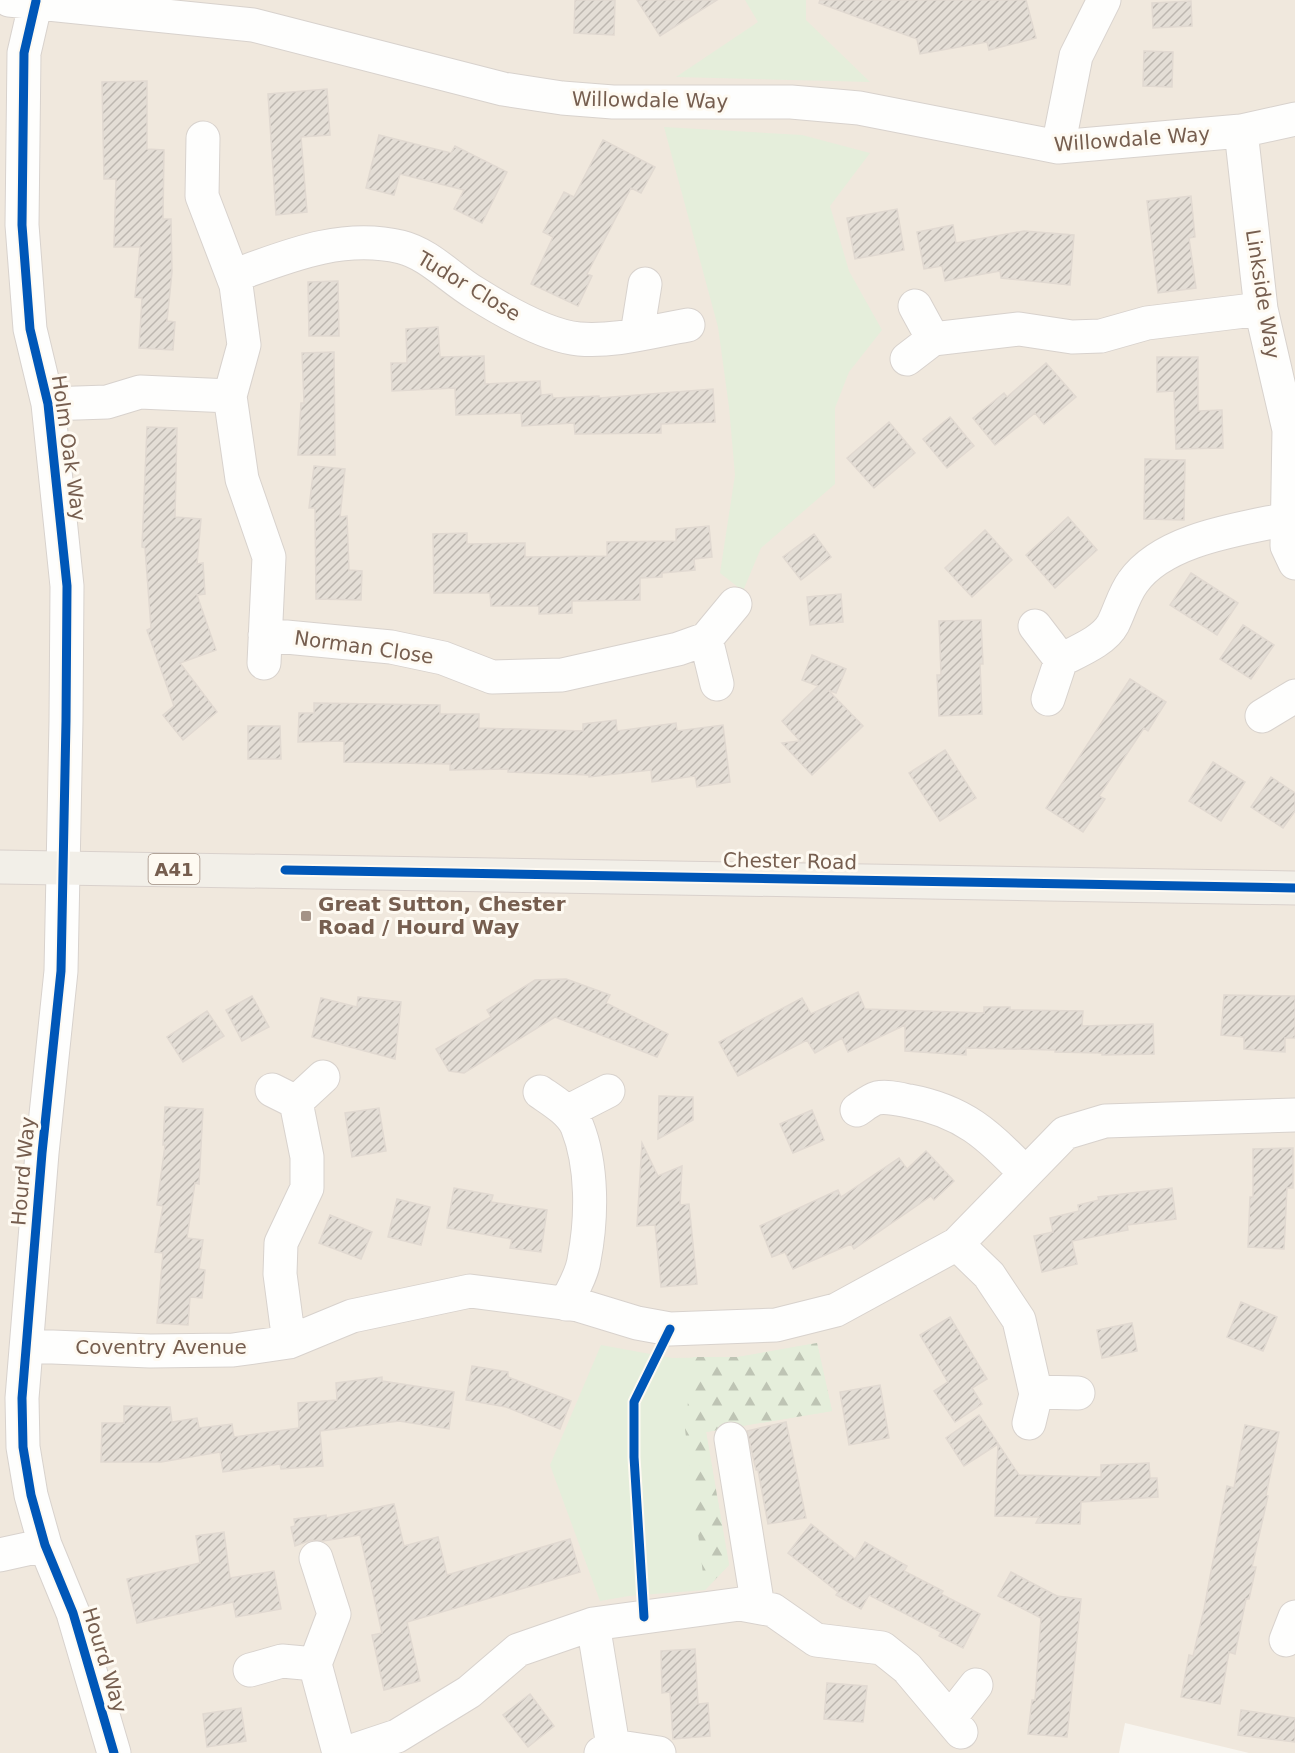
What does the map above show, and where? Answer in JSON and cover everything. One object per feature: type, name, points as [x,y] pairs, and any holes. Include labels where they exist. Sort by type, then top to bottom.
[{"type":"main road","name":"Chester Road","points":[[0,867],[64,866],[1295,888]]},
{"type":"street","points":[[1058,147],[1076,56],[1104,0]]},
{"type":"street","name":"Willowdale Way","points":[[22,1],[254,12],[503,89],[552,97],[614,102],[791,102],[859,108],[1058,147],[1241,131],[1295,119]]},
{"type":"street","name":"Holm Oak Way","points":[[22,1],[24,52],[22,225],[30,329],[48,404],[67,586],[64,866]]},
{"type":"street","name":"Linkside Way","points":[[1241,131],[1261,309],[1289,430],[1287,546],[1295,563]]},
{"type":"street","points":[[48,404],[107,402],[140,392],[230,396],[244,345],[233,276],[202,196],[203,138]]},
{"type":"street","name":"Tudor Close","points":[[233,276],[310,248],[356,242],[402,247],[425,257],[474,292],[534,325],[576,339],[609,339],[688,325]]},
{"type":"street","points":[[637,334],[645,284]]},
{"type":"street","points":[[915,306],[933,339]]},
{"type":"street","points":[[907,359],[933,339],[1019,330],[1072,338],[1101,336],[1147,323],[1261,309]]},
{"type":"street","name":"Norman Close","points":[[230,396],[242,479],[269,557],[265,649],[391,647],[443,658],[492,677],[562,675],[678,649],[706,639]]},
{"type":"street","points":[[1048,699],[1061,660],[1090,645],[1112,627],[1133,581],[1162,556],[1208,536],[1287,519]]},
{"type":"street","points":[[717,684],[706,639],[735,604]]},
{"type":"street","points":[[1035,626],[1061,660]]},
{"type":"street","points":[[1262,716],[1295,696]]},
{"type":"street","name":"Hourd Way","points":[[64,866],[61,971],[42,1153],[22,1398],[23,1447],[31,1495],[45,1545],[73,1612],[114,1753]]},
{"type":"street","points":[[289,1342],[280,1274],[281,1243],[307,1188],[307,1157],[284,1096],[323,1077]]},
{"type":"street","points":[[567,1112],[608,1091]]},
{"type":"street","points":[[540,1092],[567,1112],[576,1126],[586,1167],[589,1204],[584,1262],[566,1304]]},
{"type":"street","points":[[869,1095],[938,1106],[971,1124],[994,1141],[1025,1173]]},
{"type":"street","name":"Coventry Avenue","points":[[28,1346],[150,1351],[233,1350],[289,1342],[352,1317],[470,1291],[566,1304],[637,1323],[670,1329],[776,1325],[836,1310],[957,1244],[1065,1132],[1105,1121],[1295,1115]]},
{"type":"street","points":[[957,1244],[989,1275],[1019,1320],[1033,1407],[1078,1393]]},
{"type":"street","points":[[732,1439],[758,1607]]},
{"type":"street","points":[[0,1555],[45,1545]]},
{"type":"street","points":[[316,1558],[334,1614],[315,1664],[339,1753]]},
{"type":"street","points":[[346,1753],[397,1736],[469,1692],[518,1650],[593,1624],[740,1604],[773,1610],[816,1640],[882,1648],[907,1668],[956,1725],[976,1685]]},
{"type":"street","points":[[593,1624],[607,1749],[659,1753]]},
{"type":"street","points":[[250,1670],[282,1661],[315,1664]]},
{"type":"shaded area","points":[[0,0],[1295,0],[1295,1753],[1249,1753],[1125,1723],[1119,1753],[0,1753]]},
{"type":"green space","points":[[745,0],[806,0],[806,20],[870,82],[676,77],[758,22]]},
{"type":"green space","points":[[664,127],[802,135],[870,153],[830,206],[849,271],[882,330],[849,372],[835,408],[835,484],[761,548],[743,591],[720,573],[735,475],[718,327]]},
{"type":"green space","points":[[817,1343],[832,1411],[706,1432],[729,1565],[705,1590],[629,1596],[600,1601],[550,1465],[601,1345],[672,1358],[738,1357]]},
{"type":"green space","points":[[817,1343],[832,1411],[706,1432],[729,1565],[705,1590],[685,1429],[693,1357],[738,1357]]},
{"type":"building","points":[[575,0],[615,0],[614,35],[574,33]]},
{"type":"building","points":[[637,0],[717,0],[660,36]]},
{"type":"building","points":[[820,0],[1026,0],[1036,38],[989,50],[987,42],[920,54],[917,39],[819,3]]},
{"type":"building","points":[[1191,1],[1192,26],[1153,28],[1152,3]]},
{"type":"building","points":[[1144,51],[1173,52],[1172,87],[1143,86]]},
{"type":"building","points":[[147,81],[147,149],[164,150],[163,219],[171,219],[172,272],[167,321],[175,322],[173,350],[139,348],[142,298],[135,297],[140,247],[114,247],[116,179],[104,179],[102,82]]},
{"type":"building","points":[[327,89],[330,135],[301,137],[307,212],[276,215],[268,94]]},
{"type":"building","points":[[379,135],[451,153],[455,146],[507,172],[482,223],[454,209],[464,190],[400,174],[394,195],[366,188]]},
{"type":"building","points":[[603,140],[655,167],[641,193],[631,188],[587,274],[592,276],[578,306],[531,284],[553,237],[543,232],[564,192],[574,197]]},
{"type":"building","points":[[1191,196],[1195,237],[1189,238],[1196,288],[1158,293],[1147,201]]},
{"type":"building","points":[[897,209],[904,250],[855,259],[847,218]]},
{"type":"building","points":[[953,225],[956,243],[1024,231],[1074,235],[1070,285],[1001,278],[1000,271],[945,281],[942,266],[924,269],[917,232]]},
{"type":"building","points":[[338,281],[339,336],[309,336],[308,282]]},
{"type":"building","points":[[438,327],[440,357],[484,356],[485,384],[540,381],[541,395],[552,394],[553,398],[599,396],[599,398],[713,389],[715,422],[661,424],[661,433],[575,434],[574,423],[522,426],[521,413],[456,415],[455,388],[392,391],[391,363],[407,363],[406,329]]},
{"type":"building","points":[[334,352],[335,455],[298,455],[301,403],[304,403],[302,353]]},
{"type":"building","points":[[1157,357],[1198,357],[1198,411],[1222,410],[1223,448],[1176,449],[1174,391],[1157,392]]},
{"type":"building","points":[[1046,363],[1076,397],[1044,424],[1035,413],[995,445],[973,418],[1004,393],[1007,397]]},
{"type":"building","points":[[950,417],[974,446],[947,468],[923,439]]},
{"type":"building","points":[[889,422],[915,453],[874,488],[847,458]]},
{"type":"building","points":[[147,427],[177,428],[175,517],[201,519],[197,564],[203,563],[205,594],[197,595],[216,650],[180,663],[217,712],[183,740],[163,715],[174,706],[147,630],[151,628],[145,548],[142,547]]},
{"type":"building","points":[[1145,459],[1185,460],[1184,520],[1144,519]]},
{"type":"building","points":[[314,466],[345,469],[340,517],[347,516],[349,570],[362,571],[361,600],[316,599],[315,508],[309,508]]},
{"type":"building","points":[[1068,517],[1097,550],[1055,588],[1026,555]]},
{"type":"building","points":[[709,526],[712,557],[694,559],[695,570],[662,573],[662,577],[640,578],[640,600],[572,601],[572,613],[539,614],[539,606],[491,606],[490,593],[434,593],[433,534],[467,533],[467,544],[525,543],[525,557],[607,556],[607,542],[676,541],[676,529]]},
{"type":"building","points":[[985,530],[1012,560],[972,597],[945,568]]},
{"type":"building","points":[[814,534],[831,557],[801,580],[783,557]]},
{"type":"building","points":[[1191,573],[1238,603],[1217,635],[1170,605]]},
{"type":"building","points":[[841,594],[843,622],[810,625],[807,597]]},
{"type":"building","points":[[981,620],[982,714],[939,716],[937,675],[941,675],[939,621]]},
{"type":"building","points":[[1243,625],[1274,645],[1251,679],[1220,659]]},
{"type":"building","points":[[812,655],[846,669],[836,693],[828,690],[863,726],[812,775],[782,743],[800,741],[782,721],[818,686],[802,680]]},
{"type":"building","points":[[1130,679],[1166,702],[1148,731],[1144,728],[1099,796],[1105,799],[1083,832],[1046,808]]},
{"type":"building","points":[[314,703],[440,705],[440,714],[479,714],[479,728],[583,731],[583,724],[616,720],[617,731],[676,723],[677,731],[723,725],[730,782],[697,787],[695,776],[652,782],[651,770],[589,777],[589,775],[508,772],[508,769],[450,770],[450,764],[344,762],[344,741],[298,742],[299,713],[314,713]]},
{"type":"building","points":[[248,726],[280,726],[281,759],[248,759]]},
{"type":"building","points":[[945,750],[976,798],[940,821],[909,773]]},
{"type":"building","points":[[1213,762],[1245,782],[1221,821],[1189,801]]},
{"type":"building","points":[[1271,777],[1295,793],[1295,811],[1283,828],[1251,807]]},
{"type":"building","points":[[566,979],[610,995],[606,1003],[668,1034],[657,1057],[555,1017],[464,1073],[449,1071],[436,1049],[491,1017],[487,1010],[535,980]]},
{"type":"building","points":[[858,992],[865,1009],[984,1013],[984,1007],[1010,1007],[1010,1010],[1083,1011],[1082,1026],[1153,1024],[1154,1054],[1102,1055],[1102,1053],[1055,1052],[1055,1050],[966,1048],[966,1055],[905,1051],[905,1025],[848,1052],[842,1038],[815,1053],[807,1040],[738,1076],[719,1042],[802,998],[811,1014]]},
{"type":"building","points":[[1224,995],[1295,996],[1295,1038],[1285,1038],[1285,1052],[1244,1049],[1244,1037],[1221,1035]]},
{"type":"building","points":[[252,996],[269,1027],[242,1041],[226,1010]]},
{"type":"building","points":[[358,997],[401,1002],[395,1059],[312,1037],[321,998],[357,1007]]},
{"type":"building","points":[[207,1011],[224,1036],[183,1062],[167,1037]]},
{"type":"building","points":[[659,1096],[693,1097],[693,1120],[658,1139]]},
{"type":"building","points":[[165,1107],[203,1109],[199,1184],[195,1183],[187,1238],[203,1240],[199,1269],[205,1270],[202,1298],[190,1297],[188,1325],[157,1323],[163,1253],[155,1252],[163,1206],[157,1205],[165,1145],[163,1145]]},
{"type":"building","points":[[379,1108],[386,1151],[352,1157],[345,1113]]},
{"type":"building","points":[[812,1110],[824,1140],[793,1153],[780,1124]]},
{"type":"building","points":[[642,1143],[658,1176],[682,1166],[680,1205],[689,1204],[697,1284],[661,1287],[655,1225],[637,1226]]},
{"type":"building","points":[[1293,1148],[1293,1188],[1287,1188],[1284,1249],[1248,1247],[1250,1197],[1253,1197],[1253,1149]]},
{"type":"building","points":[[926,1151],[954,1181],[934,1200],[931,1196],[854,1249],[851,1244],[793,1269],[785,1252],[772,1257],[760,1226],[838,1190],[841,1197],[899,1158],[907,1169]]},
{"type":"building","points":[[454,1188],[493,1195],[491,1202],[547,1210],[541,1252],[510,1248],[512,1239],[447,1228]]},
{"type":"building","points":[[1172,1188],[1176,1219],[1127,1225],[1128,1230],[1072,1241],[1077,1264],[1042,1272],[1034,1236],[1053,1232],[1050,1218],[1079,1211],[1078,1205],[1099,1200],[1098,1197]]},
{"type":"building","points":[[397,1199],[430,1207],[421,1245],[388,1237]]},
{"type":"building","points":[[330,1215],[372,1232],[361,1259],[319,1243]]},
{"type":"building","points":[[1241,1302],[1277,1317],[1263,1351],[1227,1337]]},
{"type":"building","points":[[950,1317],[987,1379],[972,1388],[982,1404],[955,1422],[934,1391],[948,1382],[920,1335]]},
{"type":"building","points":[[1132,1323],[1137,1351],[1102,1358],[1097,1330]]},
{"type":"building","points":[[472,1366],[508,1372],[508,1377],[571,1401],[560,1429],[506,1407],[466,1400]]},
{"type":"building","points":[[382,1377],[382,1381],[454,1392],[449,1429],[399,1421],[320,1431],[323,1466],[281,1469],[280,1464],[223,1472],[220,1452],[161,1462],[101,1462],[102,1423],[124,1423],[124,1406],[170,1407],[172,1422],[197,1418],[199,1428],[232,1424],[234,1437],[299,1428],[298,1403],[337,1400],[336,1383]]},
{"type":"building","points":[[880,1385],[889,1438],[849,1445],[840,1392]]},
{"type":"building","points":[[979,1415],[1019,1475],[1101,1477],[1101,1465],[1149,1463],[1150,1478],[1157,1478],[1158,1497],[1081,1502],[1080,1524],[1036,1523],[1039,1517],[995,1516],[998,1444],[964,1466],[946,1438]]},
{"type":"building","points":[[786,1422],[806,1518],[768,1524],[758,1470],[756,1470],[747,1431]]},
{"type":"building","points":[[1245,1425],[1279,1432],[1252,1567],[1256,1567],[1249,1599],[1246,1599],[1235,1654],[1229,1652],[1220,1704],[1181,1697],[1189,1655],[1193,1656],[1204,1609],[1227,1486],[1234,1488]]},
{"type":"building","points":[[394,1504],[404,1546],[438,1537],[447,1575],[570,1539],[580,1572],[407,1622],[420,1681],[384,1690],[372,1635],[382,1633],[360,1535],[323,1541],[311,1540],[295,1546],[291,1527],[295,1526],[294,1519],[326,1515],[326,1518]]},
{"type":"building","points":[[811,1524],[855,1559],[865,1542],[907,1566],[904,1571],[980,1614],[963,1648],[939,1636],[941,1632],[869,1595],[861,1609],[836,1595],[838,1592],[788,1553]]},
{"type":"building","points":[[224,1532],[230,1578],[274,1571],[281,1609],[236,1617],[233,1602],[137,1623],[127,1579],[200,1563],[196,1536]]},
{"type":"building","points":[[1011,1572],[1057,1596],[1081,1599],[1067,1737],[1028,1734],[1032,1700],[1035,1700],[1041,1618],[998,1596]]},
{"type":"building","points":[[695,1649],[698,1704],[708,1703],[710,1736],[673,1739],[670,1692],[662,1693],[661,1651]]},
{"type":"building","points":[[827,1683],[867,1686],[863,1722],[824,1719]]},
{"type":"building","points":[[530,1694],[554,1726],[528,1747],[503,1715]]},
{"type":"building","points":[[241,1708],[246,1741],[207,1747],[203,1714]]},
{"type":"building","points":[[1241,1710],[1295,1718],[1295,1742],[1238,1735]]},
{"type":"cycle path","points":[[36,1],[24,53],[22,225],[30,329],[48,404],[67,586],[66,721],[61,971],[42,1153],[22,1398],[23,1447],[31,1495],[45,1545],[73,1613],[114,1753]]},
{"type":"cycle path","points":[[285,870],[1295,888]]},
{"type":"cycle path","points":[[644,1617],[634,1457],[634,1402],[670,1329]]},
{"type":"place","name":"Great Sutton, Chester Road / Hourd Way","points":[[306,916]]}]
